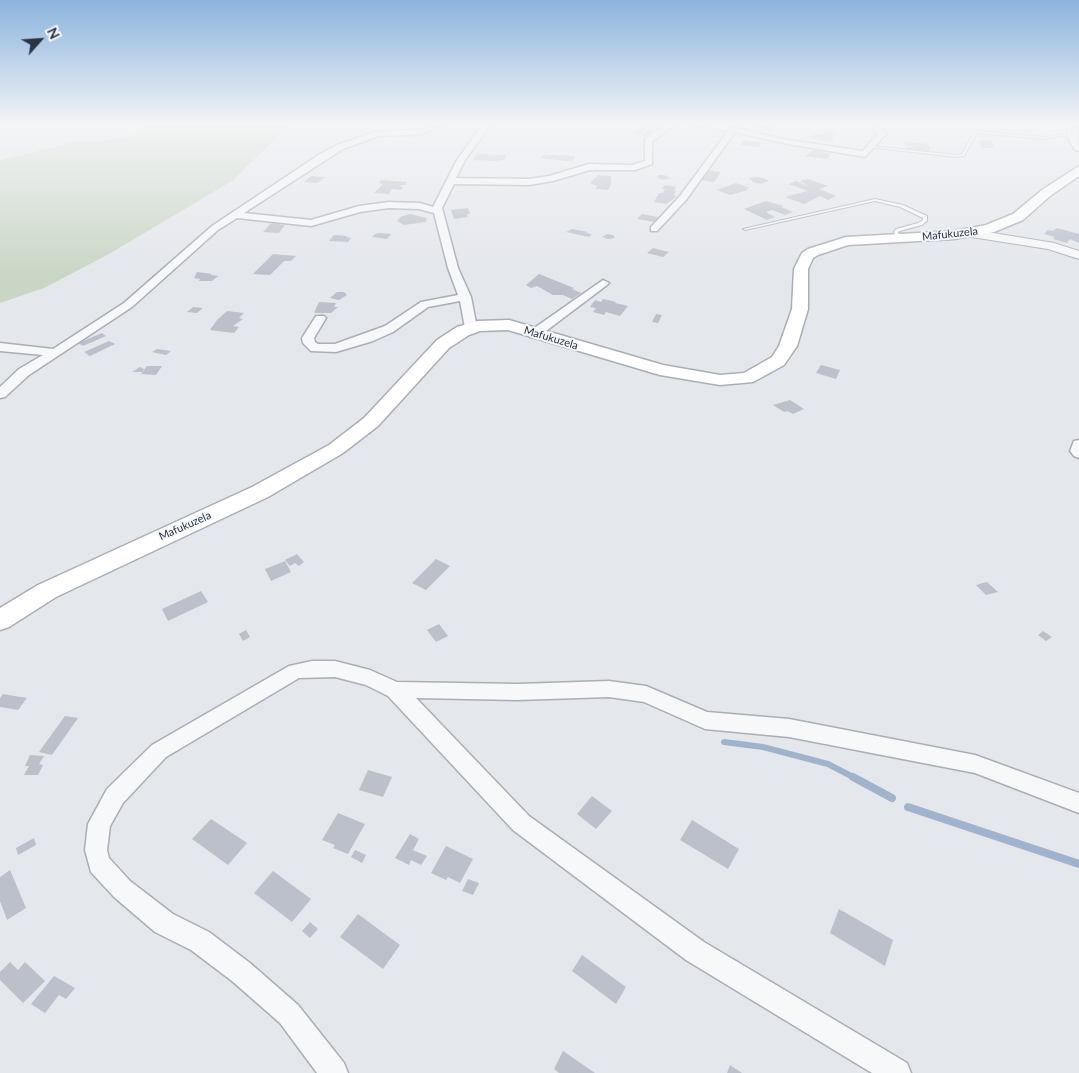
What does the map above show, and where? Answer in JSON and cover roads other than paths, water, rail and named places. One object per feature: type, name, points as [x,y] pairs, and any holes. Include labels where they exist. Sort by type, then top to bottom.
[{"type":"main road","name":"Mafukuzela","points":[[0,620],[47,591],[260,492],[306,468],[336,449],[371,422],[453,335],[471,328],[509,325],[660,370],[720,380],[747,378],[765,370],[778,361],[788,346],[800,309],[801,269],[807,256],[822,248],[846,241],[969,233],[988,229],[1018,218],[1046,193],[1073,174]]},
{"type":"street","points":[[0,394],[24,372],[128,305],[215,228],[297,174]]},
{"type":"street","points":[[454,174],[439,202],[437,211],[453,268],[465,297],[471,328]]},
{"type":"street","points":[[450,181],[529,182],[566,174]]},
{"type":"street","points":[[654,229],[683,198],[699,174]]},
{"type":"street","points":[[238,214],[311,223],[371,206],[389,204],[420,206],[437,211]]},
{"type":"street","points":[[969,233],[1050,246],[1079,255]]},
{"type":"street","points":[[534,334],[603,283]]},
{"type":"street","points":[[320,318],[308,338],[309,343],[315,348],[336,348],[369,338],[389,329],[425,304],[465,297]]},
{"type":"street","points":[[0,347],[55,353]]},
{"type":"street","points":[[1079,444],[1077,451],[1079,453]]},
{"type":"street","points":[[334,1073],[289,1014],[234,967],[200,942],[164,922],[122,889],[99,864],[96,850],[99,824],[115,796],[159,751],[296,671],[335,669],[370,678],[395,690],[529,829],[695,951],[896,1073]]},
{"type":"street","points":[[395,690],[518,692],[609,689],[646,694],[705,720],[789,728],[975,764],[1079,803]]},
{"type":"lane","points":[[745,229],[874,200],[901,206],[925,217],[925,221],[920,224],[898,230],[896,232],[898,238]]},
{"type":"waterway","points":[[724,742],[763,747],[828,764],[855,778]]},
{"type":"waterway","points":[[853,777],[892,798]]},
{"type":"waterway","points":[[908,807],[1079,864]]}]
